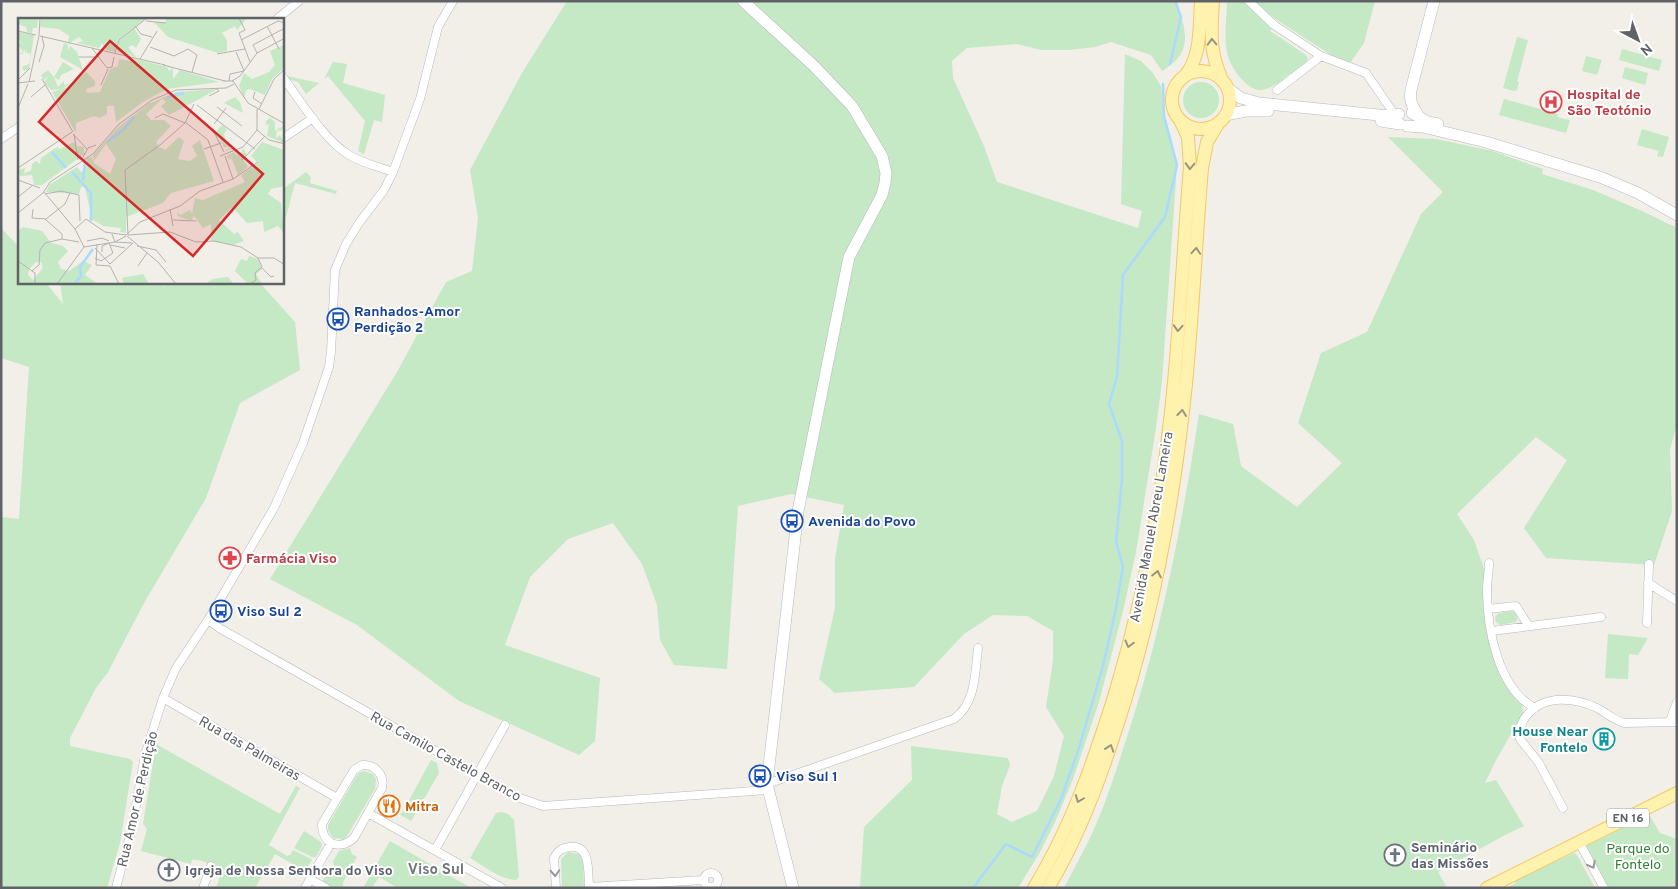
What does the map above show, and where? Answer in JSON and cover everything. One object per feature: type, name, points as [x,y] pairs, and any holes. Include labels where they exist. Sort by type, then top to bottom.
[{"type":"main road","points":[[1201,1],[1197,52],[1194,63],[1175,86],[1172,100],[1173,107],[1180,120],[1188,126],[1199,128],[1210,127],[1222,118],[1228,106],[1229,97],[1216,67],[1212,49],[1213,1]]},
{"type":"main road","points":[[1185,76],[1200,71],[1216,75],[1224,84]]},
{"type":"main road","name":"Avenida Manuel Abreu Lameira","points":[[1048,888],[1079,829],[1104,766],[1130,686],[1153,593],[1174,480],[1183,411],[1202,168],[1207,142],[1211,132],[1222,118]]},
{"type":"main road","name":"Avenida Manuel Abreu Lameira","points":[[1034,888],[1070,822],[1097,750],[1132,630],[1156,516],[1171,412],[1190,167],[1188,136],[1180,120]]},
{"type":"main road","name":"EN 16","points":[[1487,888],[1677,793]]},
{"type":"street","points":[[278,18],[299,1]]},
{"type":"street","name":"Rua Amor de Perdição","points":[[116,888],[132,828],[145,755],[163,698],[176,668],[208,620],[274,508],[303,443],[329,367],[335,270],[346,244],[384,190],[393,172],[420,99],[438,27],[454,1]]},
{"type":"street","points":[[743,1],[814,66],[852,106],[882,156],[886,173],[882,195],[849,257],[798,510],[767,787],[793,888]]},
{"type":"street","points":[[1249,1],[1274,25],[1320,56],[1366,73],[1405,117],[1423,127],[1486,142],[1600,177],[1638,193],[1677,214]]},
{"type":"street","points":[[1405,117],[1427,1]]},
{"type":"street","points":[[1405,117],[1411,105],[1411,90],[1434,1]]},
{"type":"street","points":[[1276,90],[1320,56]]},
{"type":"street","points":[[284,79],[312,118],[336,145],[349,155],[393,172]]},
{"type":"street","points":[[1224,84],[1242,98],[1259,103],[1405,117],[1507,141],[1609,174],[1629,182],[1677,208]]},
{"type":"street","points":[[1222,118],[1258,110],[1364,118],[1405,117]]},
{"type":"street","points":[[284,138],[312,118]]},
{"type":"street","points":[[1,139],[18,127]]},
{"type":"street","points":[[1490,563],[1487,589],[1488,609],[1496,653],[1504,676],[1524,702],[1535,708]]},
{"type":"street","points":[[1647,623],[1649,564]]},
{"type":"street","points":[[1648,584],[1677,601]]},
{"type":"street","points":[[1488,609],[1516,606],[1528,625]]},
{"type":"street","points":[[1492,631],[1601,616]]},
{"type":"street","name":"Rua Camilo Castelo Branco","points":[[208,620],[517,797],[543,806],[767,787],[954,719],[966,707],[971,696],[978,648]]},
{"type":"street","name":"Rua das Palmeiras","points":[[163,698],[337,798]]},
{"type":"street","points":[[1563,808],[1539,763],[1522,742],[1519,735],[1525,718],[1535,708],[1545,702],[1557,700],[1579,701],[1624,723],[1673,722],[1677,702]]},
{"type":"street","points":[[435,850],[505,725]]},
{"type":"street","points":[[362,765],[373,767],[384,781],[368,813],[354,838],[348,843],[340,845],[331,843],[324,836],[322,824],[354,770],[362,765]]},
{"type":"street","points":[[368,813],[502,888]]},
{"type":"street","points":[[1579,842],[1604,888]]},
{"type":"street","points":[[305,888],[331,843]]},
{"type":"street","points":[[556,888],[554,858],[562,848],[576,846],[583,850],[586,856],[589,888],[704,880]]},
{"type":"street","points":[[203,888],[210,866]]},
{"type":"street","points":[[310,879],[326,888]]},
{"type":"green space","points":[[567,1],[1177,1],[1185,32],[1185,41],[1179,57],[1162,71],[1151,55],[1111,42],[1095,47],[1070,50],[1041,50],[1017,44],[967,48],[952,61],[953,78],[984,146],[997,182],[1138,228],[1142,211],[1121,204],[1125,54],[1141,61],[1153,73],[1161,86],[1164,116],[1177,165],[1162,381],[1136,552],[1123,611],[1099,702],[1073,779],[1039,854],[1018,888],[860,888],[864,827],[912,780],[911,746],[1008,758],[1010,765],[1002,786],[997,814],[1012,822],[1037,811],[1054,776],[1064,736],[1046,707],[1053,660],[1053,631],[1027,616],[993,615],[964,634],[914,687],[835,693],[819,679],[835,608],[835,559],[844,505],[791,494],[738,506],[727,669],[674,665],[660,640],[657,605],[642,564],[613,523],[568,539],[530,577],[505,645],[600,678],[595,741],[579,755],[459,701],[357,625],[270,579],[397,372],[446,282],[472,271],[478,218],[470,170],[522,73]]},
{"type":"green space","points":[[1227,1],[1245,1],[1273,27],[1270,31],[1306,55],[1308,59],[1306,63],[1293,74],[1291,73],[1276,85],[1267,89],[1257,90],[1251,87],[1236,73],[1228,56],[1225,36]]},
{"type":"green space","points":[[1254,1],[1375,1],[1364,43],[1350,63],[1334,57],[1274,18]]},
{"type":"green space","points":[[1517,37],[1528,40],[1517,82],[1519,82],[1517,90],[1514,91],[1503,88]]},
{"type":"green space","points":[[1622,49],[1662,60],[1659,71],[1619,60]]},
{"type":"green space","points":[[1586,56],[1602,60],[1597,75],[1582,71]]},
{"type":"green space","points":[[333,62],[347,64],[343,83],[385,95],[382,122],[374,120],[364,154],[358,151],[365,121],[328,76],[324,79]]},
{"type":"green space","points":[[1625,67],[1648,73],[1645,85],[1622,78]]},
{"type":"green space","points":[[287,76],[319,83],[306,94],[298,82],[289,79]]},
{"type":"green space","points":[[1201,82],[1208,83],[1214,87],[1218,93],[1218,107],[1214,113],[1208,117],[1201,118],[1194,117],[1188,113],[1184,107],[1183,100],[1184,93],[1188,87],[1194,83]]},
{"type":"green space","points":[[1504,99],[1558,114],[1557,117],[1570,120],[1566,133],[1499,115]]},
{"type":"green space","points":[[1642,129],[1669,137],[1663,157],[1657,156],[1659,151],[1637,145]]},
{"type":"green space","points":[[1388,137],[1436,139],[1493,151],[1543,169],[1542,174],[1593,190],[1677,228],[1677,423],[1670,450],[1672,511],[1654,565],[1546,558],[1524,528],[1567,460],[1536,437],[1457,514],[1474,540],[1485,572],[1483,599],[1493,653],[1502,679],[1522,704],[1523,713],[1485,783],[1496,780],[1524,826],[1438,872],[1447,888],[1064,888],[1100,816],[1150,660],[1178,538],[1199,414],[1233,424],[1241,466],[1297,507],[1342,463],[1298,423],[1321,353],[1367,332],[1421,214],[1443,192]]},
{"type":"green space","points":[[306,172],[311,177],[310,183],[337,191],[336,194],[295,183],[284,224],[284,188]]},
{"type":"green space","points":[[1,228],[18,246],[18,284],[47,284],[63,304],[60,284],[164,284],[165,289],[165,284],[261,284],[295,322],[300,370],[240,403],[206,498],[144,603],[108,672],[96,688],[70,738],[70,746],[130,759],[133,762],[120,843],[107,888],[1,888],[1,517],[19,519],[29,367],[1,358]]},
{"type":"green space","points":[[1513,611],[1518,615],[1516,622],[1501,625],[1496,622],[1495,617],[1499,613]]},
{"type":"green space","points":[[1608,634],[1648,638],[1638,655],[1629,654],[1628,679],[1605,678]]},
{"type":"green space","points":[[156,744],[280,814],[296,786],[300,788],[269,845],[287,856],[293,850],[311,859],[305,871],[275,854],[255,888],[216,888],[222,871],[207,863],[200,860],[192,860],[191,864],[141,851],[147,829],[143,824]]},
{"type":"green space","points":[[431,760],[437,763],[439,773],[411,821],[399,814],[402,813]]},
{"type":"green space","points":[[364,771],[373,774],[376,779],[375,789],[347,836],[344,839],[333,838],[328,830],[328,825],[356,777]]},
{"type":"green space","points":[[496,813],[508,814],[514,820],[519,877],[516,880],[504,878],[470,858]]},
{"type":"green space","name":"Parque do Fontelo","points":[[1649,814],[1660,833],[1677,839],[1677,888],[1608,888],[1586,845],[1608,836]]},
{"type":"green space","points":[[304,831],[321,842],[322,846],[316,857],[312,857],[294,848]]},
{"type":"green space","points":[[390,841],[471,888],[398,888],[379,877],[372,888],[363,888]]},
{"type":"green space","points":[[350,848],[352,854],[357,857],[348,873],[334,866],[333,861],[339,851]]},
{"type":"green space","points":[[568,852],[579,854],[583,863],[584,888],[562,888],[561,859]]},
{"type":"green space","points":[[1574,853],[1577,855],[1595,888],[1507,888],[1516,883],[1514,881]]},
{"type":"green space","points":[[331,866],[347,875],[343,886],[347,888],[331,888],[322,882]]},
{"type":"waterway","points":[[1170,64],[1181,17],[1175,1]]},
{"type":"waterway","points":[[973,888],[1006,844],[1032,857],[1061,799],[1078,751],[1103,666],[1123,567],[1116,542],[1122,479],[1122,441],[1109,404],[1117,376],[1123,275],[1165,217],[1177,165],[1164,116],[1163,84]]},
{"type":"place","name":"Hospital de São Teotónio","points":[[1551,102]]},
{"type":"place","name":"Ranhados-Amor Perdição 2","points":[[338,319]]},
{"type":"place","name":"Avenida do Povo","points":[[792,521]]},
{"type":"place","name":"Farmácia Viso","points":[[230,558]]},
{"type":"place","name":"Viso Sul 2","points":[[221,611]]},
{"type":"place","name":"House Near Fontelo","points":[[1604,739]]},
{"type":"place","name":"Viso Sul 1","points":[[760,776]]},
{"type":"place","name":"Mitra","points":[[389,806]]},
{"type":"place","name":"Seminário das Missões","points":[[1395,855]]},
{"type":"place","name":"Igreja de Nossa Senhora do Viso","points":[[169,870]]},
{"type":"district","name":"Viso Sul","points":[[436,869]]}]
